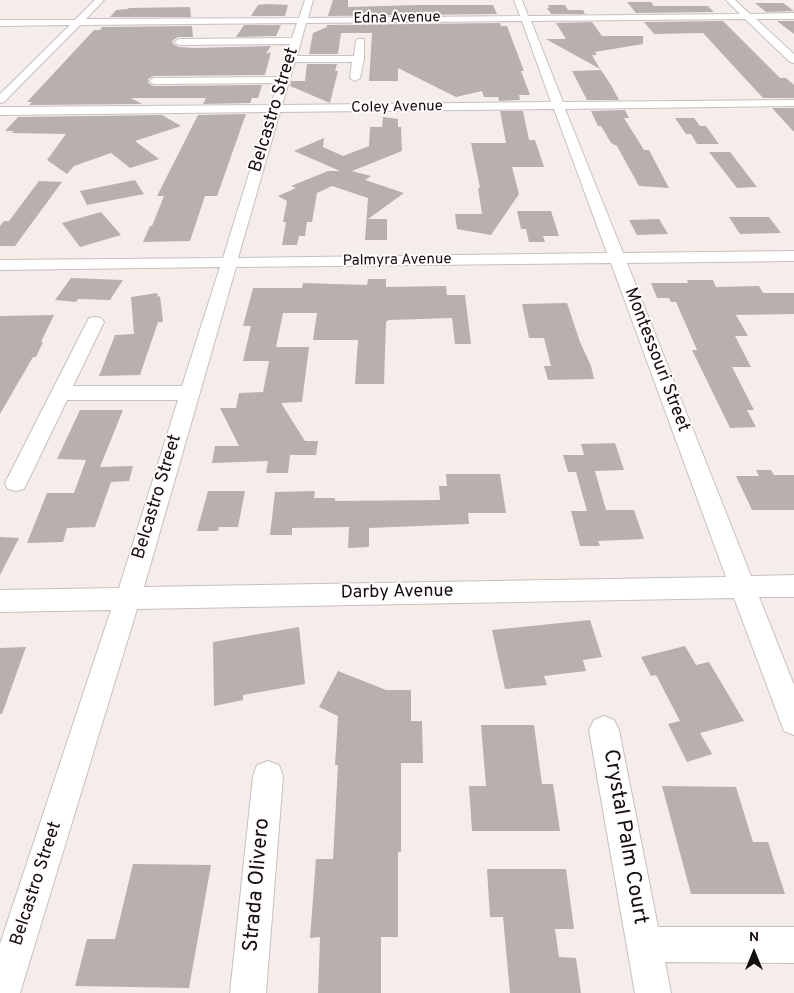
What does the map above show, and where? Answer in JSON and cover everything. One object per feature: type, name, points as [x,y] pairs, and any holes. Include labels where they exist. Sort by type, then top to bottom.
[{"type":"street","points":[[0,100],[100,0]]},
{"type":"street","name":"Montessouri Street","points":[[518,0],[794,721]]},
{"type":"street","points":[[730,0],[794,60]]},
{"type":"street","name":"Edna Avenue","points":[[0,23],[78,22],[297,40],[524,18],[794,16]]},
{"type":"street","points":[[154,81],[297,40]]},
{"type":"street","points":[[179,42],[297,40],[359,59]]},
{"type":"street","name":"Belcastro Street","points":[[2,993],[128,598],[230,263],[244,209],[297,40]]},
{"type":"street","points":[[355,78],[362,41]]},
{"type":"street","name":"Coley Avenue","points":[[0,111],[794,103]]},
{"type":"street","name":"Palmyra Avenue","points":[[0,265],[794,256]]},
{"type":"street","points":[[16,483],[95,322]]},
{"type":"street","points":[[60,393],[190,393]]},
{"type":"street","name":"Darby Avenue","points":[[0,601],[794,586]]},
{"type":"street","name":"Crystal Palm Court","points":[[604,730],[653,993]]},
{"type":"street","name":"Strada Olivero","points":[[248,993],[268,776]]},
{"type":"street","name":"Crystal Palm Court","points":[[644,944],[794,945]]},
{"type":"building","points":[[333,0],[348,0],[348,7],[493,5],[497,14],[328,16]]},
{"type":"building","points":[[627,2],[651,2],[654,6],[708,6],[714,12],[636,13]]},
{"type":"building","points":[[755,3],[783,3],[794,11],[766,12]]},
{"type":"building","points":[[258,5],[288,5],[285,16],[251,16]]},
{"type":"building","points":[[548,5],[565,5],[568,10],[583,10],[585,14],[551,14],[547,8],[549,8]]},
{"type":"building","points":[[190,7],[191,17],[110,17],[116,10],[129,8]]},
{"type":"building","points":[[723,21],[780,78],[786,78],[794,85],[794,98],[763,98],[703,33],[654,34],[644,22]]},
{"type":"building","points":[[777,21],[794,21],[794,34]]},
{"type":"building","points":[[592,22],[602,36],[643,36],[643,44],[595,52],[597,55],[592,55],[600,69],[546,39],[566,39],[556,23]]},
{"type":"building","points":[[500,23],[501,26],[507,26],[524,71],[521,71],[530,95],[519,95],[520,100],[499,101],[498,97],[484,97],[482,91],[456,97],[398,68],[398,81],[369,81],[372,33],[341,33],[338,54],[309,54],[313,33],[327,27],[327,25]]},
{"type":"building","points":[[244,25],[281,25],[276,36],[236,37]]},
{"type":"building","points":[[192,26],[193,37],[178,37],[172,41],[173,44],[179,47],[194,48],[271,46],[266,54],[271,52],[265,75],[154,76],[148,79],[148,83],[154,86],[262,85],[258,98],[252,98],[250,103],[203,104],[206,98],[131,98],[142,104],[29,105],[32,102],[27,102],[94,30],[100,30],[102,27]]},
{"type":"building","points":[[307,64],[337,64],[335,71],[338,71],[330,103],[290,86],[291,81],[305,81]]},
{"type":"building","points":[[601,70],[619,100],[587,100],[572,71]]},
{"type":"building","points":[[772,108],[794,108],[794,132]]},
{"type":"building","points":[[625,110],[629,118],[624,118],[644,150],[649,150],[669,188],[639,186],[617,146],[611,143],[601,126],[598,126],[591,111]]},
{"type":"building","points":[[500,111],[523,111],[529,140],[535,140],[544,167],[512,167],[519,194],[491,235],[457,229],[455,214],[482,214],[478,188],[480,188],[471,143],[506,143]]},
{"type":"building","points":[[246,114],[217,196],[205,196],[190,241],[143,242],[150,226],[152,226],[164,196],[157,196],[198,115]]},
{"type":"building","points":[[162,115],[181,126],[135,141],[159,159],[130,168],[111,153],[74,166],[67,174],[47,160],[66,134],[11,133],[14,131],[5,131],[18,117]]},
{"type":"building","points":[[383,117],[398,119],[398,127],[401,127],[402,151],[352,171],[371,176],[365,180],[404,193],[368,219],[387,219],[387,240],[365,240],[368,198],[332,186],[317,193],[312,222],[307,222],[305,236],[299,236],[297,245],[282,245],[286,222],[283,222],[287,201],[278,196],[296,188],[291,186],[328,171],[340,171],[294,151],[324,138],[323,147],[343,156],[369,146],[370,127],[382,127]]},
{"type":"building","points":[[675,118],[694,118],[700,126],[706,126],[719,144],[697,144],[691,134],[686,134]]},
{"type":"building","points":[[709,152],[730,152],[757,187],[737,188]]},
{"type":"building","points":[[135,180],[144,194],[87,205],[80,191]]},
{"type":"building","points":[[39,181],[62,182],[15,246],[0,246],[0,226],[4,221],[9,221]]},
{"type":"building","points":[[517,211],[551,211],[559,236],[543,236],[545,242],[529,242],[526,229],[521,229]]},
{"type":"building","points":[[101,212],[121,235],[80,247],[62,223]]},
{"type":"building","points":[[729,217],[769,217],[781,233],[740,234]]},
{"type":"building","points":[[659,219],[668,234],[637,235],[629,220]]},
{"type":"building","points":[[71,278],[123,280],[110,300],[78,299],[76,302],[55,300]]},
{"type":"building","points":[[368,279],[386,279],[386,287],[446,286],[447,295],[465,295],[471,344],[455,344],[452,318],[389,320],[386,322],[384,384],[355,384],[358,340],[313,340],[317,313],[283,313],[276,347],[309,347],[302,402],[281,403],[305,441],[318,441],[316,455],[290,455],[288,473],[266,473],[268,461],[212,463],[215,446],[239,446],[220,408],[236,408],[239,393],[263,392],[269,361],[243,361],[251,326],[243,326],[253,288],[302,288],[303,283],[367,285]]},
{"type":"building","points":[[687,280],[713,280],[716,287],[759,286],[763,293],[794,293],[794,314],[736,315],[748,336],[735,336],[751,367],[732,367],[754,410],[747,410],[756,427],[730,428],[692,350],[697,350],[676,302],[671,302],[669,298],[657,298],[651,283],[688,283]]},
{"type":"building","points":[[157,293],[158,297],[160,296],[163,322],[158,322],[140,375],[99,376],[115,335],[134,334],[131,297]]},
{"type":"building","points":[[567,303],[580,342],[591,366],[594,379],[548,380],[544,366],[551,366],[544,338],[529,338],[522,304]]},
{"type":"building","points":[[54,315],[36,357],[33,357],[0,414],[0,316]]},
{"type":"building","points":[[80,410],[123,410],[100,467],[133,466],[129,481],[111,482],[95,527],[67,528],[63,542],[27,543],[47,493],[74,493],[86,460],[57,459]]},
{"type":"building","points":[[615,443],[624,470],[595,471],[606,510],[634,510],[644,539],[598,541],[600,546],[580,546],[571,511],[587,511],[576,472],[568,472],[563,455],[584,455],[581,444]]},
{"type":"building","points":[[756,470],[771,470],[774,475],[794,475],[794,510],[752,510],[736,476],[759,476]]},
{"type":"building","points":[[446,474],[500,474],[506,513],[468,513],[469,524],[369,528],[369,547],[348,548],[349,527],[292,528],[292,535],[270,535],[275,492],[315,491],[314,498],[335,498],[335,501],[440,500],[439,486],[447,486]]},
{"type":"building","points":[[208,491],[245,491],[238,527],[219,527],[218,531],[197,531]]},
{"type":"building","points":[[0,537],[19,538],[0,575]]},
{"type":"building","points":[[590,620],[602,657],[583,660],[586,671],[544,676],[547,685],[505,689],[492,630]]},
{"type":"building","points":[[299,627],[305,684],[243,695],[243,700],[214,706],[213,642]]},
{"type":"building","points":[[685,646],[696,665],[709,662],[744,721],[700,733],[712,754],[687,762],[668,724],[680,721],[656,675],[651,676],[641,657]]},
{"type":"building","points":[[26,647],[2,714],[0,714],[0,648]]},
{"type":"building","points":[[338,671],[386,690],[411,690],[411,721],[422,721],[423,763],[401,763],[401,852],[398,852],[398,937],[381,937],[381,993],[318,993],[320,937],[310,938],[316,859],[333,859],[338,765],[335,765],[338,716],[319,707]]},
{"type":"building","points":[[481,725],[534,725],[542,784],[553,784],[560,831],[472,831],[469,786],[486,786]]},
{"type":"building","points":[[662,786],[736,787],[753,842],[768,842],[785,894],[691,894]]},
{"type":"building","points":[[133,864],[211,865],[189,988],[75,986],[87,939],[115,939]]},
{"type":"building","points":[[487,869],[566,869],[574,929],[555,929],[559,957],[576,958],[581,993],[510,993],[503,917],[490,917]]}]
